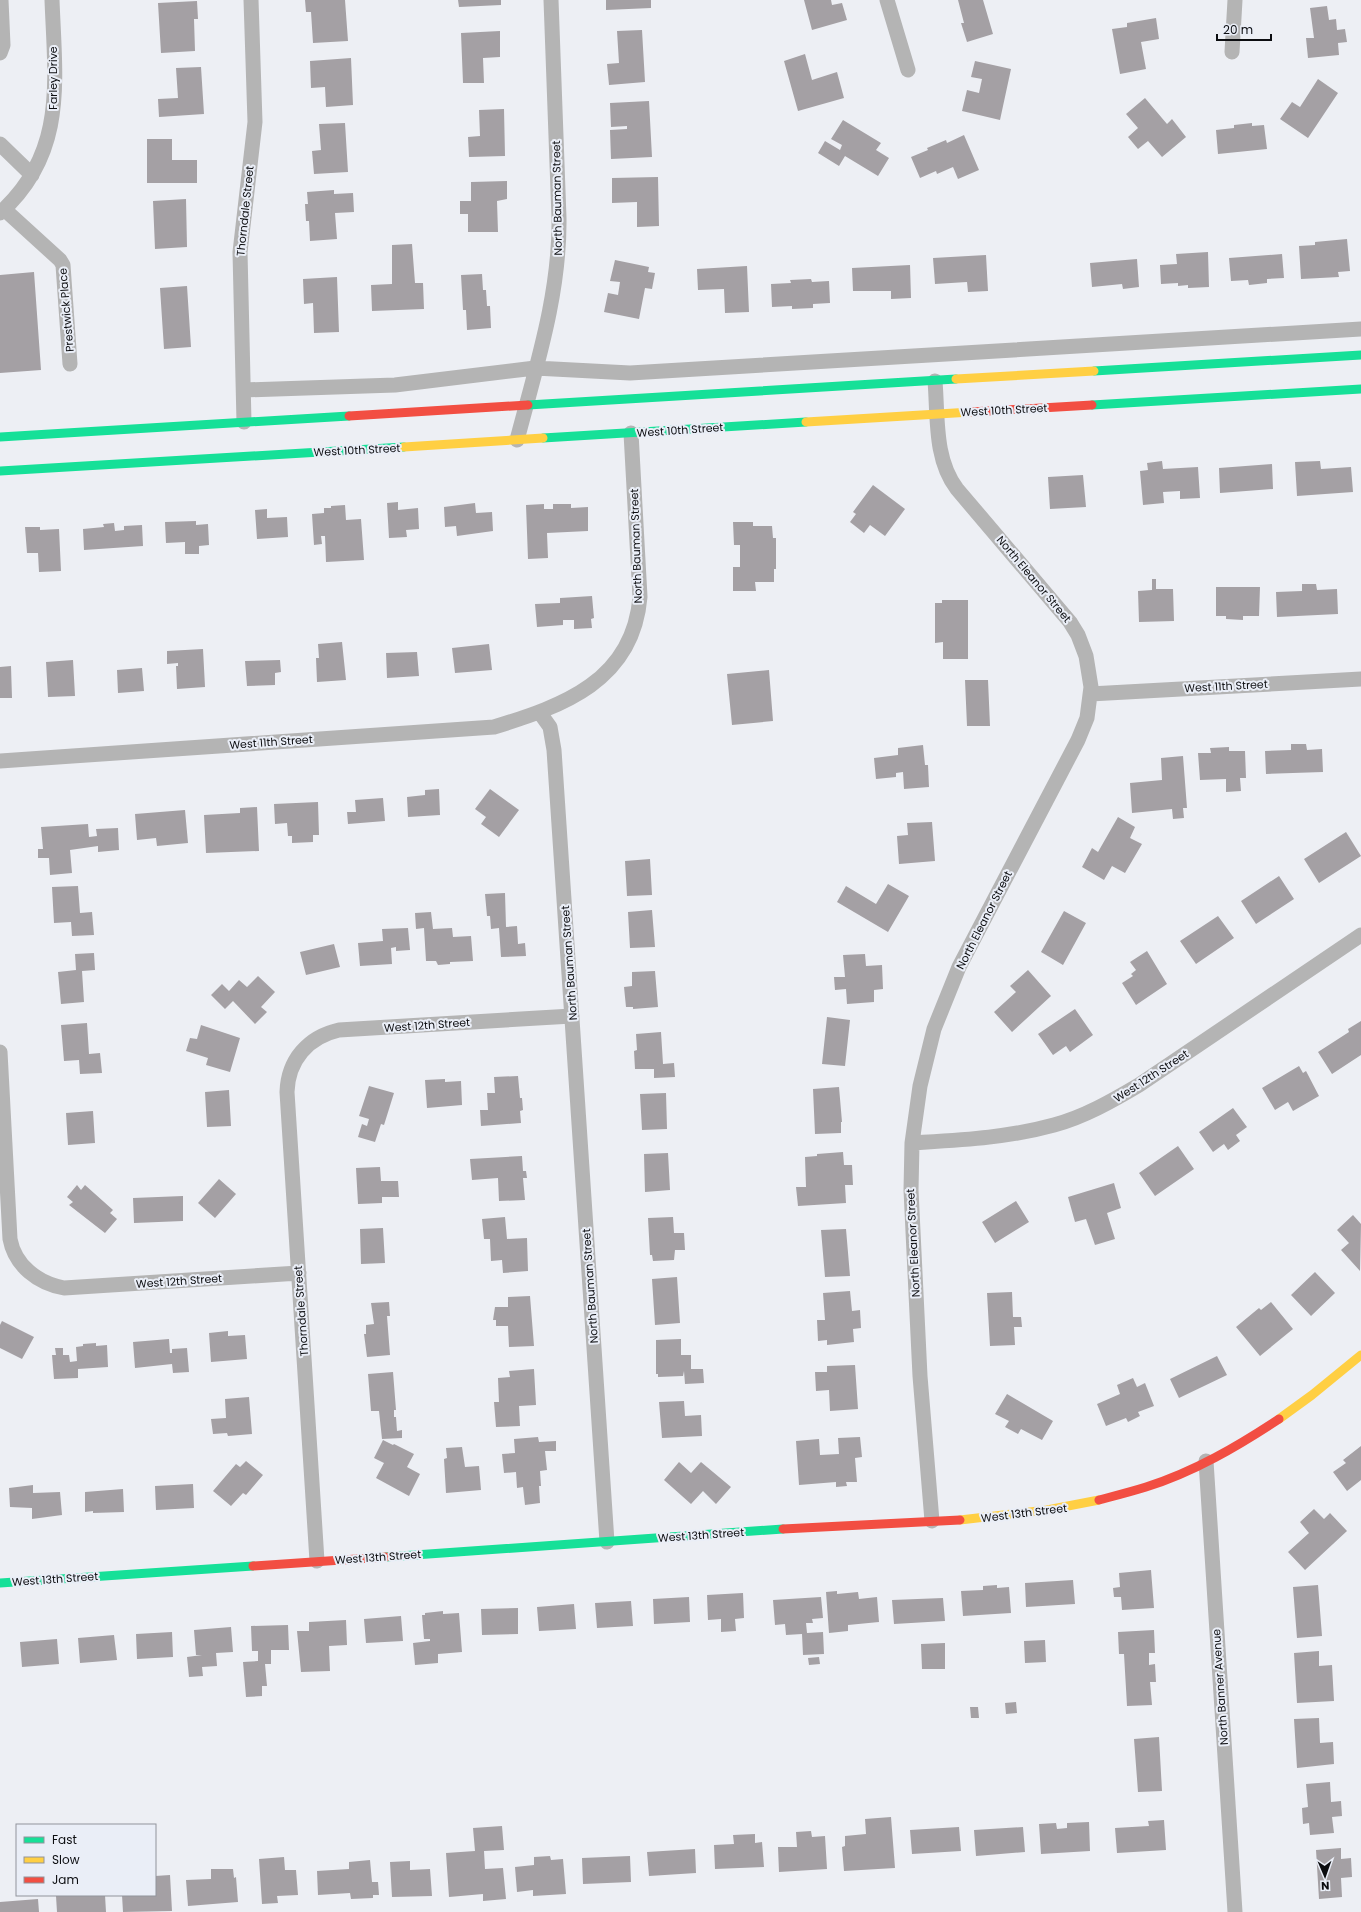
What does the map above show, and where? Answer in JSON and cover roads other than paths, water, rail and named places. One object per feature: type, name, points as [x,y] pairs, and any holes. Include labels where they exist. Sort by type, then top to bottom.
[{"type":"main road","points":[[0,437],[1361,355]]},
{"type":"main road","name":"West 10th Street","points":[[0,471],[1361,389]]},
{"type":"main road","name":"West 13th Street","points":[[0,1583],[1027,1514],[1080,1505],[1150,1485],[1206,1461],[1243,1443],[1308,1398],[1361,1355]]},
{"type":"street","points":[[0,53],[3,45],[1,0]]},
{"type":"street","name":"Farley Drive","points":[[2,211],[19,194],[32,175],[44,150],[53,116],[55,88],[52,0]]},
{"type":"street","name":"Thorndale Street","points":[[244,422],[240,252],[255,122],[251,0]]},
{"type":"street","name":"North Bauman Street","points":[[518,440],[551,305],[558,247],[559,218],[551,0]]},
{"type":"street","points":[[887,0],[908,70]]},
{"type":"street","points":[[1232,52],[1235,0]]},
{"type":"street","points":[[0,144],[32,175]]},
{"type":"street","name":"Prestwick Place","points":[[2,211],[60,260],[63,266],[70,364]]},
{"type":"street","points":[[244,390],[395,384],[535,368],[630,373],[1361,329]]},
{"type":"street","name":"North Eleanor Street","points":[[932,1521],[920,1376],[911,1190],[912,1143],[916,1110],[934,1029],[952,982],[1078,740],[1087,718],[1090,694],[1089,671],[1086,656],[1078,635],[1070,622],[957,489],[946,471],[941,454],[935,381]]},
{"type":"street","name":"North Bauman Street","points":[[607,1542],[554,742],[547,721],[540,713],[568,700],[602,676],[618,660],[634,629],[640,597],[631,433]]},
{"type":"street","name":"West 11th Street","points":[[1090,694],[1361,679]]},
{"type":"street","name":"West 11th Street","points":[[0,761],[494,727],[540,713]]},
{"type":"street","name":"West 12th Street","points":[[912,1143],[987,1138],[1021,1133],[1054,1125],[1102,1107],[1139,1085],[1361,936]]},
{"type":"street","name":"West 12th Street","points":[[294,1062],[310,1043],[326,1033],[339,1030],[572,1016]]},
{"type":"street","name":"West 12th Street","points":[[0,1052],[11,1244],[18,1260],[32,1274],[49,1284],[59,1287],[75,1288],[298,1272]]},
{"type":"street","name":"Thorndale Street","points":[[294,1062],[289,1074],[287,1092],[317,1561]]},
{"type":"street","name":"North Banner Avenue","points":[[1206,1461],[1235,1912]]}]
